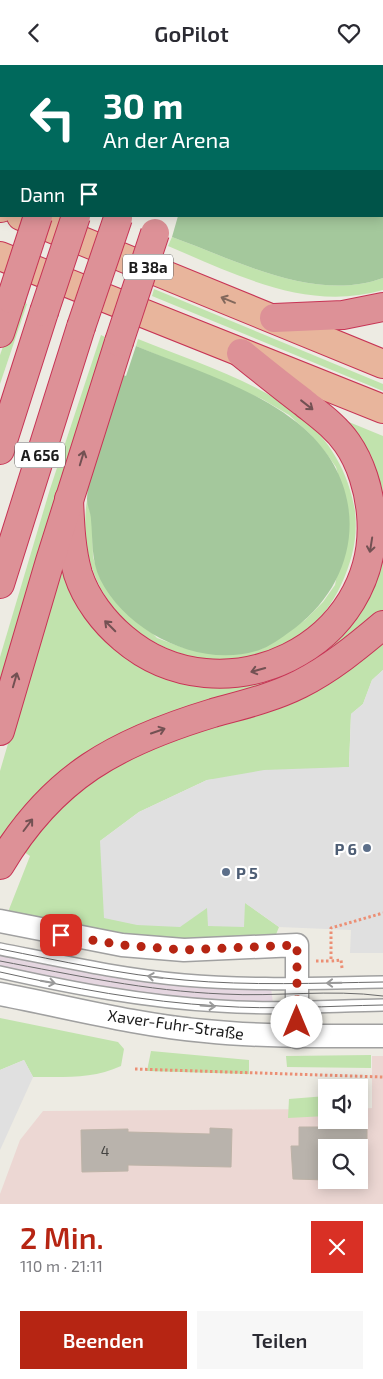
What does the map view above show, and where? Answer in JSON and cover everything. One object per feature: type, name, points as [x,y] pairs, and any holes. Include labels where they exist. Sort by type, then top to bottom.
[{"type":"highway","name":"B 38a","points":[[24,217],[383,364]]},
{"type":"highway","points":[[0,333],[38,217]]},
{"type":"highway","name":"A 656","points":[[0,451],[76,217]]},
{"type":"highway","name":"A 656","points":[[0,584],[81,327],[118,217]]},
{"type":"highway","points":[[0,731],[69,499],[158,224]]},
{"type":"highway","name":"B 38a","points":[[0,256],[383,409]]},
{"type":"highway","points":[[274,318],[343,315],[383,307]]},
{"type":"highway","points":[[69,499],[74,554],[78,575],[106,624],[134,648],[164,665],[202,674],[244,673],[274,665],[303,651],[332,626],[356,592],[369,558],[372,523],[370,499],[360,468],[348,444],[332,425],[241,353]]},
{"type":"highway","points":[[0,865],[40,809],[59,789],[89,767],[146,735],[258,701],[300,685],[343,657],[383,625]]},
{"type":"street","points":[[0,921],[122,945],[175,949],[297,945],[297,1037]]},
{"type":"street","name":"Xaver-Fuhr-Straße","points":[[0,994],[142,1023],[204,1031],[297,1037],[383,1036]]},
{"type":"lane","points":[[0,949],[152,977],[223,983],[383,982]]},
{"type":"lane","points":[[0,972],[149,1000],[221,1007],[383,1005]]},
{"type":"path","points":[[136,1069],[383,1077]]},
{"type":"shaded area","name":"P 5","points":[[383,670],[383,953],[350,953],[351,930],[279,927],[245,903],[244,927],[208,926],[207,908],[180,927],[137,925],[104,918],[100,841],[139,812],[207,780],[264,770],[349,767],[351,714],[363,704],[372,680]]},
{"type":"shaded area","points":[[0,954],[174,985],[271,988],[273,1003],[215,1001],[128,991],[0,967]]},
{"type":"shaded area","points":[[372,1056],[383,1056],[383,1204],[0,1204],[0,1194],[20,1140],[43,1111],[318,1109],[318,1129],[368,1129],[368,1108],[372,1108]]},
{"type":"shaded area","points":[[24,1060],[33,1077],[0,1150],[0,1070]]},
{"type":"green space","points":[[178,217],[383,217],[383,278],[357,284],[330,285],[303,282],[249,267],[172,237]]},
{"type":"green space","points":[[172,237],[276,276],[330,285],[357,284],[383,278],[383,290],[355,296],[327,296],[273,287],[220,268],[168,246]]},
{"type":"green space","points":[[154,289],[383,384],[383,391],[152,296]]},
{"type":"green space","points":[[19,301],[27,304],[0,384],[0,355]]},
{"type":"green space","points":[[101,335],[107,338],[0,683],[0,657],[50,489]]},
{"type":"green space","points":[[138,339],[222,372],[281,402],[310,424],[320,435],[329,446],[343,471],[352,497],[356,521],[353,549],[345,576],[341,585],[311,627],[271,652],[226,660],[181,653],[140,633],[108,599],[88,555],[87,500],[92,519],[93,557],[100,578],[157,638],[181,647],[212,654],[235,653],[262,649],[305,620],[323,602],[335,585],[349,514],[336,467],[310,434],[289,415],[262,399],[136,346]]},
{"type":"green space","points":[[136,346],[227,382],[250,393],[291,418],[309,433],[328,456],[341,481],[348,507],[349,533],[344,560],[333,585],[317,608],[295,628],[262,649],[239,655],[216,655],[192,651],[169,643],[148,631],[128,616],[112,598],[97,572],[91,517],[87,502],[89,484],[96,453],[121,374],[126,376]]},
{"type":"green space","points":[[344,420],[383,436],[383,615],[292,677],[165,719],[0,846],[0,771],[62,559],[96,625],[247,683],[287,671],[372,580]]},
{"type":"green space","points":[[383,642],[383,670],[372,680],[363,704],[351,714],[349,767],[207,780],[139,812],[100,841],[208,907],[244,926],[244,902],[279,927],[275,937],[175,939],[142,937],[8,912],[30,856],[24,852],[38,832],[62,805],[115,765]]},
{"type":"green space","points":[[0,1018],[118,1042],[124,1049],[121,1066],[100,1073],[67,1077],[33,1077],[24,1060],[0,1070]]},
{"type":"green space","points":[[151,1051],[249,1060],[249,1074],[147,1071]]},
{"type":"green space","points":[[371,1055],[371,1068],[287,1067],[286,1056]]},
{"type":"green space","points":[[318,1097],[318,1116],[288,1118],[289,1099]]},
{"type":"building","points":[[299,1127],[367,1129],[367,1139],[318,1139],[318,1180],[293,1179],[291,1146],[299,1146]]},
{"type":"building","points":[[210,1128],[232,1129],[231,1167],[128,1165],[128,1171],[82,1172],[81,1130],[128,1129],[128,1132],[210,1134]]},
{"type":"tram line","points":[[0,949],[115,971],[184,980],[259,984],[383,982]]},
{"type":"tram line","points":[[0,961],[111,982],[166,990],[243,995],[343,993],[383,996]]},
{"type":"tram line","points":[[0,972],[109,994],[191,1004],[260,1008],[383,1005]]},
{"type":"place","name":"P 6","points":[[367,848]]},
{"type":"place","name":"P 5","points":[[226,872]]},
{"type":"route","points":[[61,935],[122,945],[184,950],[297,945],[297,1022]]}]
